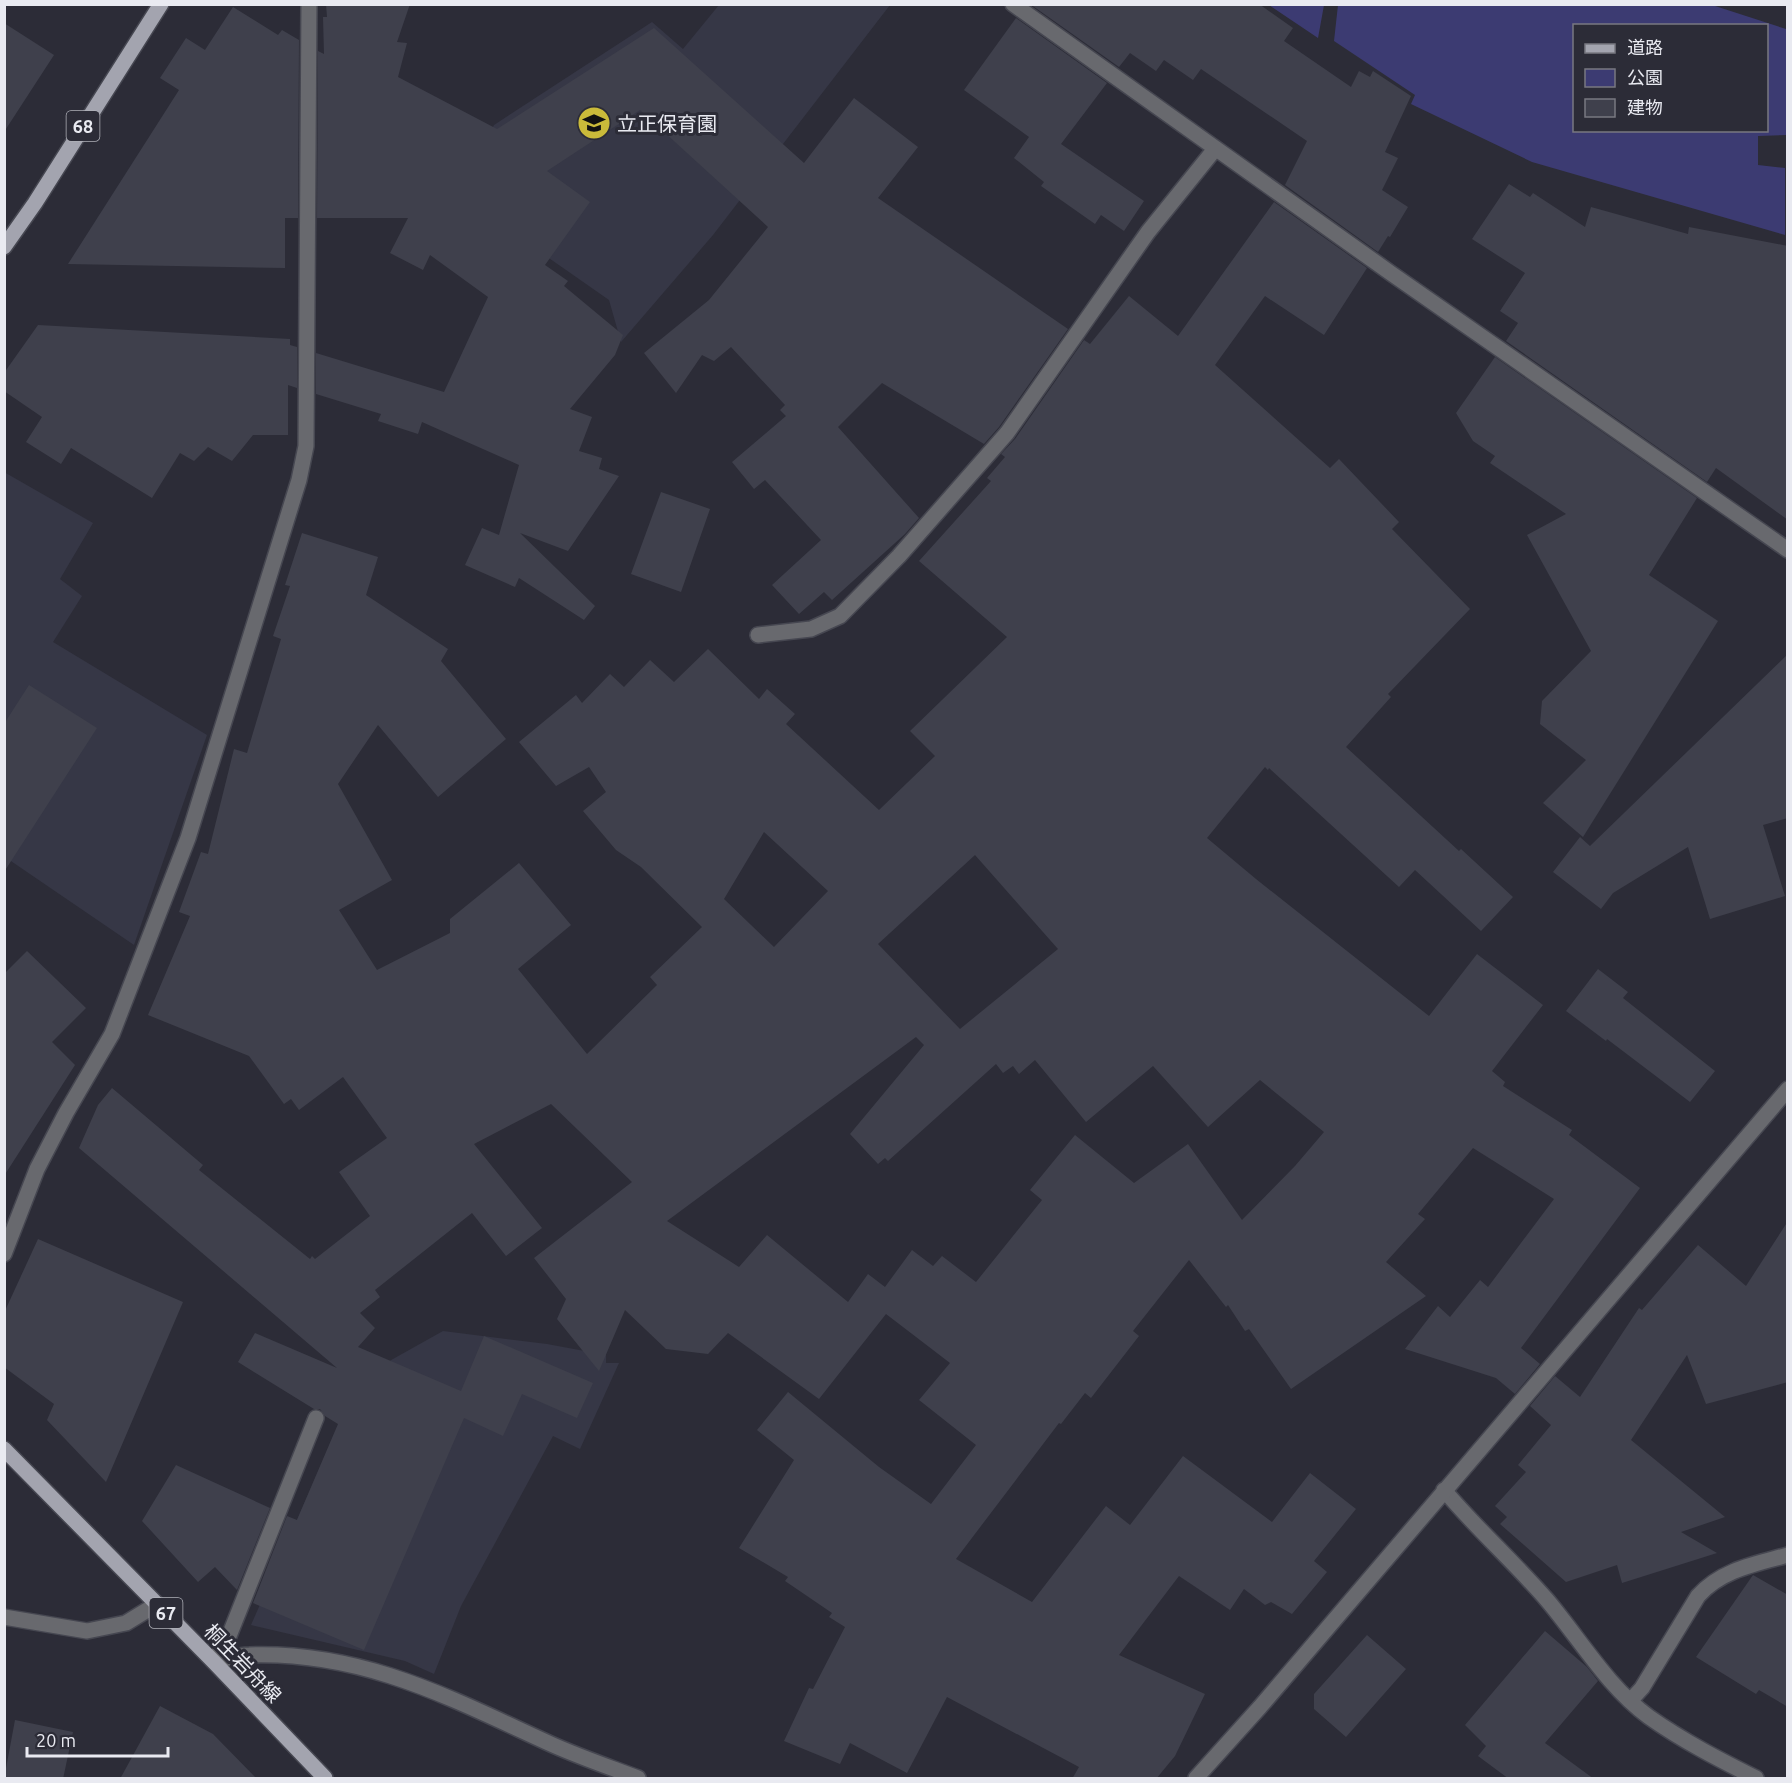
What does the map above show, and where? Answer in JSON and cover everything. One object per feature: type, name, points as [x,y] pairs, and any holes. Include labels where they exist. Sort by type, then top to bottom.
[{"type":"main road","name":"68","points":[[4,247],[35,203],[161,4]]},
{"type":"main road","name":"桐生岩舟線","points":[[4,1449],[213,1661],[324,1779]]},
{"type":"street","points":[[4,1254],[37,1169],[66,1113],[112,1034],[188,838],[299,480],[306,446],[309,4]]},
{"type":"street","points":[[1014,4],[1215,149],[1788,550]]},
{"type":"street","points":[[758,635],[811,629],[840,616],[899,556],[1007,433],[1148,232],[1215,149]]},
{"type":"street","points":[[1196,1779],[1788,1089]]},
{"type":"street","points":[[213,1661],[233,1628],[316,1418]]},
{"type":"street","points":[[1444,1490],[1547,1601],[1609,1679],[1631,1700],[1657,1721],[1750,1777]]},
{"type":"street","points":[[1631,1700],[1642,1688],[1704,1589],[1730,1572],[1788,1555]]},
{"type":"street","points":[[4,1617],[87,1631],[126,1623],[157,1604]]},
{"type":"street","points":[[213,1661],[248,1655],[303,1656],[387,1674],[416,1683],[554,1745],[638,1779]]},
{"type":"shaded area","points":[[719,5],[890,5],[713,235],[621,342],[609,300],[470,203],[484,143],[494,125],[652,22],[683,49]]},
{"type":"shaded area","points":[[4,472],[93,523],[60,579],[82,596],[53,642],[207,735],[134,945],[5,857]]},
{"type":"shaded area","points":[[443,1331],[547,1344],[606,1355],[606,1363],[619,1363],[580,1449],[553,1436],[461,1606],[434,1674],[405,1661],[251,1625],[359,1378]]},
{"type":"green space","points":[[1269,5],[1324,5],[1318,38]]},
{"type":"green space","points":[[1338,5],[1712,5],[1786,29],[1788,32],[1787,135],[1758,136],[1758,165],[1785,168],[1785,235],[1532,162],[1411,104],[1415,95],[1334,41]]},
{"type":"building","points":[[326,4],[410,4],[397,42],[407,43],[398,77],[497,129],[654,28],[804,163],[854,98],[918,147],[878,198],[1068,329],[999,427],[984,444],[882,383],[838,427],[919,518],[905,534],[832,600],[824,592],[799,614],[772,585],[821,540],[765,480],[754,489],[732,462],[786,416],[780,410],[785,405],[731,347],[714,361],[702,355],[676,393],[644,353],[709,300],[768,227],[640,110],[547,171],[590,202],[545,265],[568,281],[564,286],[623,335],[615,355],[570,409],[592,417],[579,451],[602,458],[599,469],[619,476],[568,551],[520,533],[595,606],[584,620],[519,578],[515,587],[465,565],[482,528],[499,535],[519,465],[422,422],[418,434],[378,421],[381,414],[316,394],[316,353],[444,392],[488,297],[430,255],[423,270],[390,253],[408,218],[317,218],[318,51],[324,54],[323,17],[327,17]]},
{"type":"building","points":[[1030,4],[1259,4],[1293,28],[1284,41],[1351,87],[1359,71],[1370,77],[1373,71],[1411,96],[1385,152],[1398,158],[1382,190],[1408,207],[1378,252],[1285,185],[1307,141],[1201,69],[1193,80],[1164,60],[1156,71],[1130,53],[1119,67]]},
{"type":"building","points":[[233,7],[278,35],[282,30],[299,40],[298,218],[285,218],[285,268],[68,264],[179,90],[160,78],[186,38],[205,50]]},
{"type":"building","points":[[1016,18],[1107,83],[1061,144],[1144,201],[1124,231],[1101,215],[1095,224],[1041,186],[1044,182],[1014,158],[1029,137],[964,90]]},
{"type":"building","points":[[4,23],[54,55],[4,132]]},
{"type":"building","points":[[1509,184],[1530,197],[1533,193],[1585,227],[1591,207],[1688,234],[1689,227],[1788,246],[1788,520],[1716,468],[1707,482],[1506,341],[1518,323],[1500,311],[1525,273],[1472,239]]},
{"type":"building","points":[[1274,202],[1367,268],[1324,335],[1265,296],[1215,365],[1330,468],[1339,459],[1399,522],[1392,529],[1470,609],[1388,694],[1391,697],[1346,747],[1459,851],[1461,849],[1513,897],[1481,931],[1415,870],[1399,887],[1269,768],[1268,770],[1265,767],[1207,838],[1429,1016],[1477,954],[1543,1005],[1492,1071],[1505,1082],[1503,1086],[1572,1130],[1569,1135],[1640,1188],[1521,1348],[1540,1364],[1515,1394],[1496,1378],[1405,1349],[1438,1306],[1450,1317],[1480,1280],[1488,1287],[1554,1199],[1473,1148],[1418,1214],[1425,1219],[1386,1262],[1426,1296],[1291,1389],[1249,1329],[1245,1331],[1228,1305],[1226,1307],[1189,1260],[1133,1331],[1139,1336],[1091,1398],[1085,1393],[1061,1424],[1059,1423],[956,1559],[1032,1602],[1106,1506],[1130,1525],[1183,1456],[1272,1522],[1310,1473],[1356,1509],[1314,1561],[1327,1572],[1292,1614],[1271,1602],[1265,1605],[1244,1589],[1230,1610],[1179,1576],[1119,1655],[1205,1694],[1175,1756],[1156,1779],[1072,1779],[1079,1767],[947,1697],[907,1773],[850,1743],[840,1764],[784,1741],[809,1688],[813,1689],[845,1627],[829,1617],[832,1613],[785,1581],[788,1577],[739,1548],[794,1460],[757,1430],[788,1392],[879,1467],[931,1504],[976,1445],[919,1400],[950,1363],[886,1314],[819,1399],[728,1333],[708,1354],[666,1349],[625,1310],[599,1371],[557,1319],[566,1299],[534,1258],[632,1182],[551,1104],[474,1144],[542,1228],[506,1256],[472,1213],[375,1290],[380,1297],[360,1313],[375,1328],[358,1347],[461,1391],[484,1336],[593,1383],[577,1418],[522,1394],[503,1436],[464,1418],[364,1650],[253,1603],[287,1516],[297,1520],[338,1424],[325,1416],[320,1409],[314,1409],[238,1362],[255,1333],[337,1368],[79,1148],[98,1105],[112,1088],[203,1165],[199,1170],[310,1259],[312,1256],[315,1259],[370,1216],[339,1172],[387,1138],[343,1077],[299,1110],[291,1099],[284,1104],[249,1056],[148,1015],[190,916],[179,912],[201,852],[208,854],[234,749],[247,753],[281,639],[273,636],[290,586],[285,585],[302,533],[378,557],[366,595],[448,649],[441,661],[506,739],[438,797],[378,725],[338,784],[392,880],[339,910],[377,970],[450,933],[450,919],[519,863],[571,925],[518,969],[587,1054],[657,985],[650,977],[702,927],[641,867],[616,850],[583,811],[606,792],[589,767],[556,786],[519,742],[576,695],[582,703],[610,674],[624,687],[650,660],[674,682],[708,649],[759,699],[767,689],[795,714],[786,724],[879,810],[935,756],[910,731],[1007,637],[919,561],[991,481],[987,478],[1005,457],[1001,454],[1015,439],[1084,340],[1090,344],[1129,296],[1178,336]],"holes":[[[764,832],[828,891],[774,947],[724,899]],[[975,855],[1058,949],[960,1029],[878,944]],[[916,1037],[924,1045],[850,1134],[878,1164],[885,1158],[888,1161],[996,1064],[1003,1073],[1013,1066],[1019,1074],[1035,1060],[1086,1122],[1153,1066],[1208,1127],[1260,1080],[1324,1132],[1295,1166],[1242,1220],[1188,1144],[1134,1183],[1075,1135],[1030,1190],[1042,1200],[976,1282],[942,1256],[933,1266],[912,1250],[885,1287],[868,1274],[848,1302],[767,1235],[739,1267],[667,1221]]]},
{"type":"building","points":[[38,325],[290,339],[290,345],[297,347],[297,388],[288,385],[288,435],[253,435],[232,461],[208,447],[194,461],[180,453],[152,498],[71,448],[61,464],[26,442],[42,417],[4,391],[4,373]]},
{"type":"building","points":[[1495,357],[1697,498],[1649,575],[1718,621],[1583,837],[1543,803],[1586,760],[1540,724],[1542,701],[1591,651],[1527,535],[1566,514],[1490,463],[1495,456],[1473,441],[1456,413]]},
{"type":"building","points":[[661,492],[710,509],[681,592],[631,574]]},
{"type":"building","points":[[1788,654],[1788,818],[1763,825],[1785,896],[1710,919],[1688,847],[1613,893],[1601,909],[1553,872],[1580,837],[1590,846]]},
{"type":"building","points":[[29,685],[97,728],[4,872],[4,724]]},
{"type":"building","points":[[27,951],[86,1008],[52,1042],[75,1065],[4,1176],[4,974]]},
{"type":"building","points":[[1598,969],[1628,992],[1623,998],[1715,1071],[1690,1102],[1566,1011]]},
{"type":"building","points":[[1788,1221],[1788,1382],[1706,1404],[1687,1355],[1631,1440],[1725,1517],[1681,1532],[1717,1553],[1622,1583],[1617,1565],[1566,1582],[1500,1524],[1507,1517],[1495,1506],[1526,1472],[1518,1465],[1551,1425],[1530,1406],[1555,1376],[1580,1397],[1639,1308],[1642,1310],[1698,1245],[1746,1286]]},
{"type":"building","points":[[38,1239],[183,1302],[106,1482],[47,1420],[54,1404],[4,1367],[4,1313]]},
{"type":"building","points":[[176,1465],[270,1508],[237,1590],[215,1567],[198,1582],[142,1521]]},
{"type":"building","points":[[1753,1575],[1788,1595],[1788,1707],[1759,1690],[1756,1694],[1696,1657]]},
{"type":"building","points":[[1545,1631],[1587,1667],[1598,1681],[1545,1743],[1594,1779],[1509,1779],[1478,1756],[1486,1746],[1465,1725]]},
{"type":"building","points":[[1367,1635],[1406,1669],[1346,1737],[1314,1709],[1314,1694]]},
{"type":"building","points":[[160,1706],[213,1734],[257,1779],[120,1779]]},
{"type":"building","points":[[15,1720],[73,1732],[63,1779],[4,1779]]},
{"type":"place","name":"立正保育園","points":[[594,123]]}]
